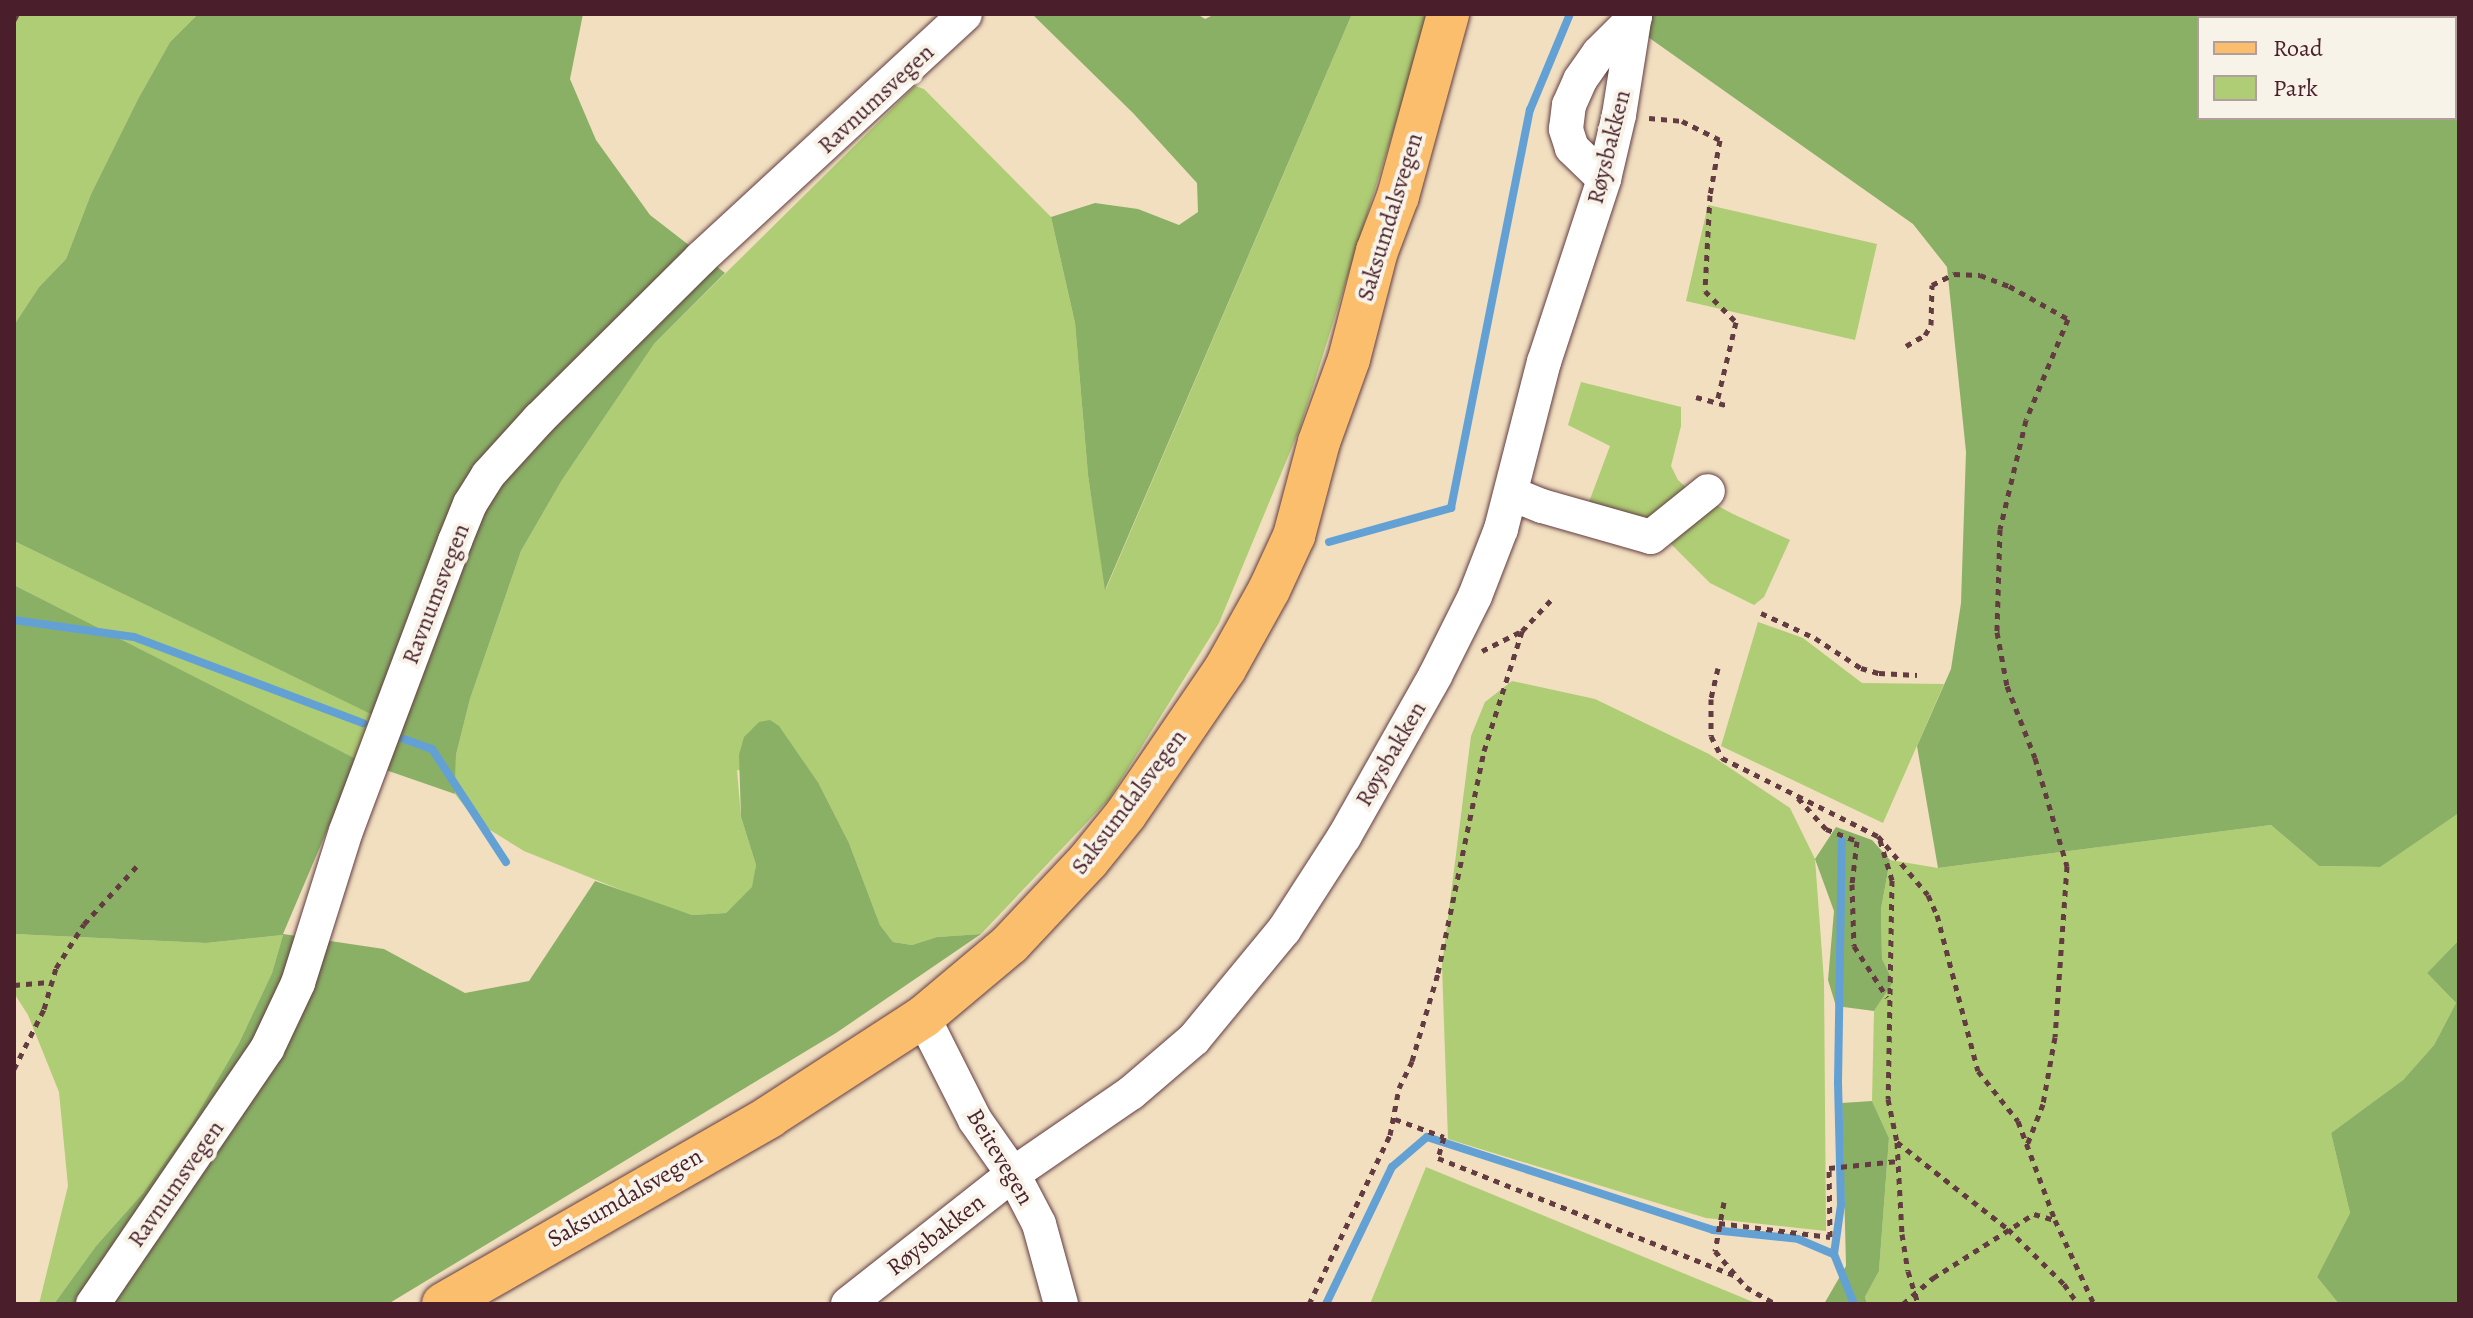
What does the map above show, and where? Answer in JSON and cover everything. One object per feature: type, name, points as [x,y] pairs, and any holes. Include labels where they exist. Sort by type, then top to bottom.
[{"type":"main road","name":"Saksumdalsvegen","points":[[443,1304],[769,1117],[923,1017],[1010,944],[1088,861],[1161,766],[1225,669],[1269,590],[1294,536],[1319,442],[1349,359],[1377,251],[1398,196],[1448,14]]},
{"type":"street","name":"Ravnumsvegen","points":[[93,1304],[267,1049],[298,983],[346,831],[455,541],[470,504],[488,475],[539,419],[701,258],[965,14]]},
{"type":"street","name":"Røysbakken","points":[[848,1304],[1013,1174],[1131,1093],[1194,1039],[1284,930],[1344,837],[1435,676],[1475,596],[1512,494],[1544,362],[1604,179],[1619,115],[1635,15]]},
{"type":"street","points":[[1604,179],[1572,148],[1566,129],[1569,105],[1580,80],[1599,53],[1635,15]]},
{"type":"street","points":[[1512,494],[1651,537],[1708,491]]},
{"type":"street","name":"Beitevegen","points":[[923,1017],[975,1120],[1013,1174],[1039,1224],[1061,1304]]},
{"type":"path","points":[[14,20],[17,14]]},
{"type":"path","points":[[1619,115],[1682,121],[1720,140],[1710,195],[1705,291],[1736,322],[1717,402]]},
{"type":"path","points":[[1906,346],[1925,335],[1931,325],[1932,285],[1942,277],[1954,274],[1980,275],[2009,286],[2068,319],[2026,420],[2000,529],[1997,632],[2007,686],[2035,758],[2067,866],[2055,1037],[2043,1104],[2027,1145]]},
{"type":"path","points":[[1696,397],[1729,406]]},
{"type":"path","points":[[1309,1304],[1374,1171],[1395,1119],[1399,1088],[1412,1061],[1438,973],[1484,751],[1522,631],[1551,600]]},
{"type":"path","points":[[1761,613],[1815,638],[1861,668],[1879,673],[1917,675]]},
{"type":"path","points":[[1718,668],[1711,699],[1714,748],[1722,758],[1878,836],[1928,895],[1937,915],[1978,1071],[2018,1121],[2055,1220],[2094,1304]]},
{"type":"path","points":[[1795,794],[1826,829],[1857,841],[1852,884],[1854,946],[1887,998]]},
{"type":"path","points":[[1878,836],[1892,880],[1887,998],[1888,1099],[1897,1142],[1902,1234],[1918,1304]]},
{"type":"path","points":[[14,1069],[44,1009],[56,968],[84,924],[137,866]]},
{"type":"path","points":[[14,985],[52,982]]},
{"type":"path","points":[[1395,1119],[1444,1137],[1438,1158],[1736,1276]]},
{"type":"path","points":[[1897,1142],[2008,1229],[2064,1284],[2078,1304]]},
{"type":"path","points":[[1718,1228],[1830,1237],[1829,1168],[1898,1161]]},
{"type":"path","points":[[1724,1202],[1715,1251],[1746,1287],[1776,1304]]},
{"type":"path","points":[[1903,1304],[1915,1292],[2034,1214],[2055,1220]]},
{"type":"green space","points":[[14,14],[198,14],[170,42],[138,99],[91,194],[66,259],[39,287],[14,325]]},
{"type":"green space","points":[[198,14],[583,14],[570,79],[596,140],[650,215],[725,273],[654,344],[562,480],[521,551],[470,699],[456,755],[455,794],[357,760],[283,934],[384,949],[465,993],[529,981],[595,881],[692,915],[726,913],[752,887],[756,865],[741,817],[739,755],[744,737],[759,722],[770,720],[779,726],[819,784],[849,843],[880,925],[893,942],[912,945],[937,937],[981,934],[836,1033],[388,1304],[54,1304],[96,1246],[143,1193],[192,1123],[239,1043],[272,973],[283,935],[206,943],[14,934],[14,585],[356,759],[377,717],[14,541],[14,325],[39,287],[66,259],[91,194],[138,99],[170,42]]},
{"type":"green space","points":[[1032,14],[1197,14],[1205,19],[1215,14],[1352,14],[1105,590],[1088,475],[1075,323],[1051,217],[1095,203],[1138,209],[1179,225],[1198,212],[1197,183],[1133,113]]},
{"type":"green space","points":[[1352,14],[1430,14],[1300,428],[1219,623],[1109,799],[981,934],[937,937],[912,945],[893,942],[880,925],[849,843],[819,784],[737,770],[741,817],[756,865],[753,887],[726,913],[692,915],[651,902],[524,851],[477,822],[455,794],[456,755],[470,699],[521,551],[562,480],[654,344],[915,86],[924,89],[1051,217],[1075,323],[1088,475],[1106,589]]},
{"type":"green space","points":[[1650,14],[2459,14],[2459,813],[2380,867],[2319,866],[2271,825],[1938,868],[1917,746],[1951,669],[1961,603],[1966,452],[1947,267],[1913,224],[1648,37]]},
{"type":"green space","points":[[1708,205],[1877,244],[1855,340],[1686,301]]},
{"type":"green space","points":[[1581,382],[1681,407],[1681,426],[1671,466],[1678,480],[1690,491],[1790,540],[1764,597],[1754,605],[1710,583],[1654,527],[1589,502],[1610,446],[1568,425]]},
{"type":"green space","points":[[14,541],[378,717],[357,760],[14,585]]},
{"type":"green space","points":[[1758,622],[1803,638],[1862,683],[1944,684],[1883,823],[1721,746]]},
{"type":"green space","points":[[1512,681],[1595,699],[1709,754],[1790,808],[1815,859],[1824,981],[1826,1231],[1706,1218],[1448,1139],[1442,965],[1471,736],[1485,702]]},
{"type":"green space","points":[[2459,813],[2459,940],[2427,973],[2456,1003],[2434,1045],[2403,1080],[2331,1133],[2350,1213],[2317,1277],[2339,1304],[1867,1304],[1865,1297],[1879,1271],[1889,1138],[1872,1101],[1874,1011],[1892,982],[1882,959],[1881,909],[1890,860],[1938,868],[2271,825],[2319,866],[2379,867]]},
{"type":"green space","points":[[1836,827],[1872,840],[1890,860],[1881,909],[1882,959],[1893,982],[1874,1011],[1836,1006],[1828,980],[1834,911],[1815,859]]},
{"type":"green space","points":[[14,934],[206,943],[283,935],[272,973],[239,1043],[192,1123],[143,1193],[96,1246],[54,1304],[39,1304],[68,1186],[59,1092],[28,1015],[14,993]]},
{"type":"green space","points":[[2459,940],[2459,1304],[2339,1304],[2317,1277],[2350,1213],[2331,1133],[2403,1080],[2434,1045],[2456,1003],[2427,973]]},
{"type":"green space","points":[[1872,1101],[1889,1138],[1879,1271],[1865,1297],[1867,1304],[1824,1304],[1846,1266],[1842,1103]]},
{"type":"green space","points":[[1426,1167],[1758,1304],[1370,1304]]},
{"type":"waterway","points":[[1329,542],[1451,508],[1530,110],[1570,14]]},
{"type":"waterway","points":[[14,620],[134,637],[363,723]]},
{"type":"waterway","points":[[404,739],[432,749],[506,862]]},
{"type":"waterway","points":[[1834,1254],[1841,1205],[1838,1083],[1842,841]]},
{"type":"waterway","points":[[1326,1304],[1392,1167],[1427,1137],[1713,1230],[1798,1239],[1834,1254],[1854,1304]]}]
